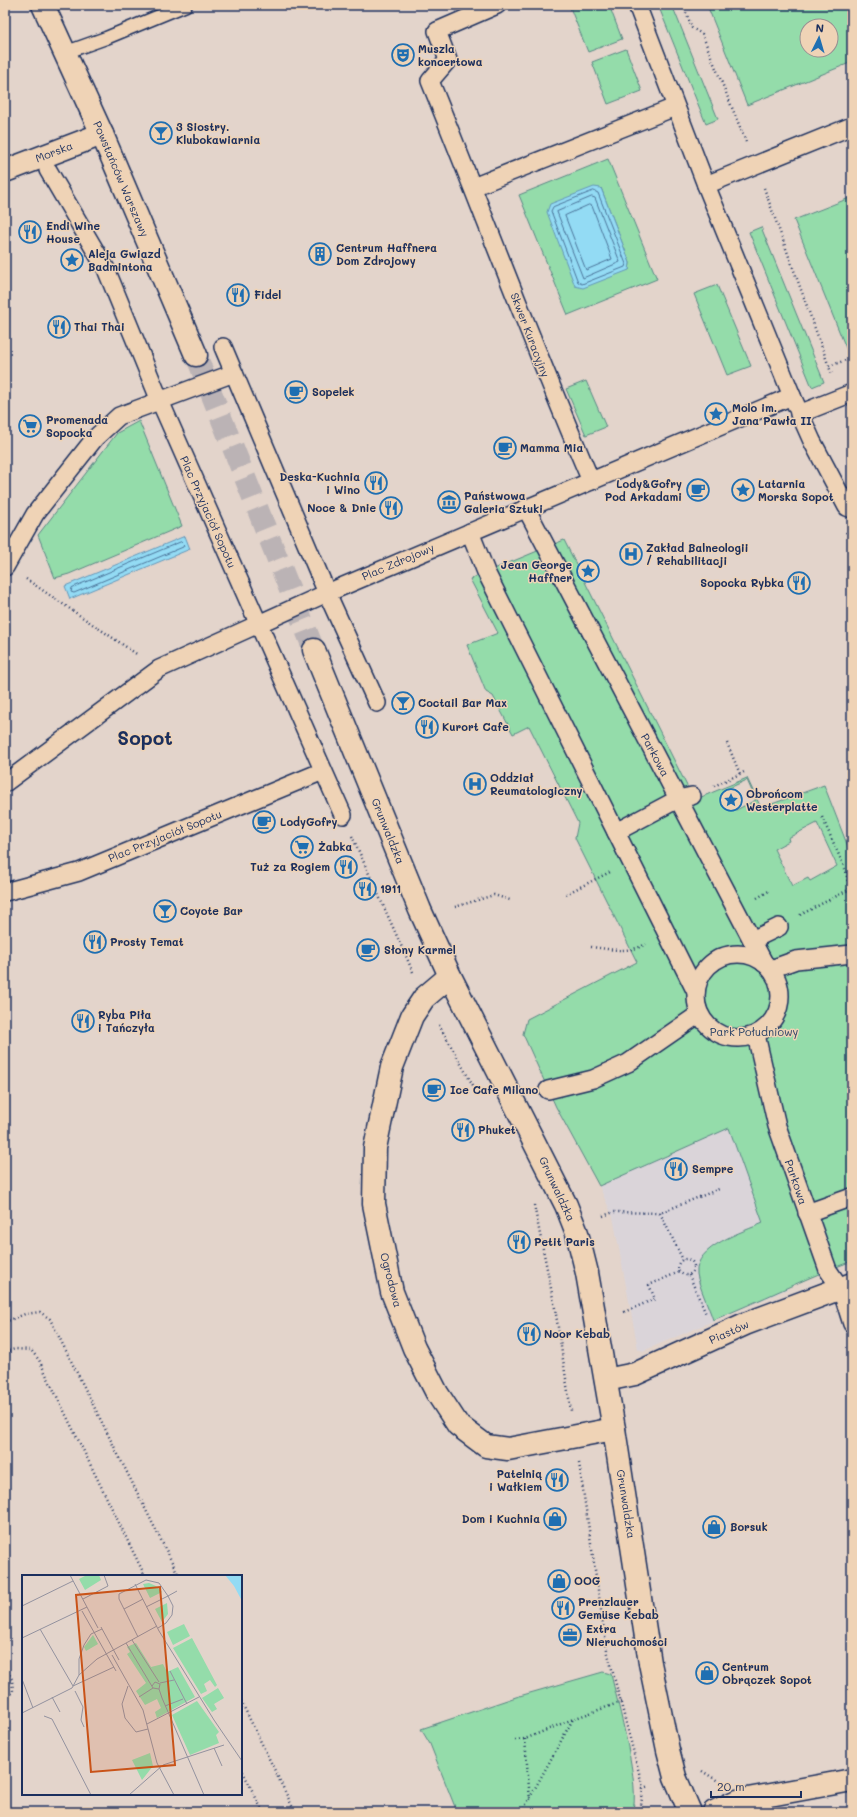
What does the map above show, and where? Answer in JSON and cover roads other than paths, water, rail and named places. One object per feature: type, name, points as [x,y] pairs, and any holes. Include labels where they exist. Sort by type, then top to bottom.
[{"type":"street","name":"Powstańców Warszawy","points":[[43,5],[102,134],[196,355]]},
{"type":"street","name":"Skwer Kuracyjny","points":[[497,5],[437,31],[448,60],[430,81],[473,187],[545,374],[591,481]]},
{"type":"street","points":[[637,5],[675,107],[799,414],[846,507],[852,509]]},
{"type":"street","points":[[473,187],[675,107]]},
{"type":"street","points":[[706,185],[852,126]]},
{"type":"street","name":"Morska","points":[[5,171],[102,134]]},
{"type":"street","name":"Plac Przyjaciół Sopotu","points":[[48,170],[106,269],[160,401],[257,624],[343,815]]},
{"type":"street","points":[[223,347],[327,593],[377,703]]},
{"type":"street","points":[[5,566],[35,514],[95,438],[119,416],[234,373]]},
{"type":"street","points":[[591,481],[792,396]]},
{"type":"street","points":[[799,414],[846,396]]},
{"type":"street","name":"Plac Zdrojowy","points":[[327,593],[591,481]]},
{"type":"street","name":"Parkowa","points":[[526,508],[685,797],[752,940],[780,986],[780,1006],[771,1023],[756,1035],[738,1039],[728,1038],[711,1029],[699,1014]]},
{"type":"street","points":[[470,532],[486,572],[696,992]]},
{"type":"street","points":[[5,783],[158,669],[327,593]]},
{"type":"street","name":"Grunwaldzka","points":[[314,650],[420,910],[450,976],[568,1210],[577,1233],[587,1273],[606,1380],[652,1670],[675,1777],[690,1812]]},
{"type":"street","name":"Plac Przyjaciół Sopotu","points":[[5,892],[79,872],[323,771]]},
{"type":"street","points":[[616,832],[685,797]]},
{"type":"street","points":[[752,940],[779,927]]},
{"type":"street","points":[[548,1090],[593,1079],[628,1063],[699,1014],[696,1004],[696,992],[702,973],[712,963],[725,955],[746,954],[755,957],[768,966],[796,960],[852,954]]},
{"type":"street","name":"Ogrodowa","points":[[450,976],[424,998],[412,1016],[392,1067],[374,1148],[374,1204],[392,1292],[414,1348],[437,1393],[458,1425],[486,1446],[508,1449],[614,1429]]},
{"type":"street","name":"Parkowa","points":[[756,1035],[777,1126],[828,1270],[846,1286],[852,1324]]},
{"type":"street","points":[[807,1213],[852,1197]]},
{"type":"street","name":"Piastów","points":[[606,1380],[635,1374],[745,1324],[846,1286]]},
{"type":"street","points":[[714,1812],[737,1801],[852,1780]]},
{"type":"lane","points":[[64,53],[106,38],[186,5]]},
{"type":"water","points":[[594,187],[601,188],[630,263],[629,270],[583,288],[575,286],[547,212],[550,204]]},
{"type":"water","points":[[185,536],[190,549],[70,599],[65,586]]},
{"type":"tunnel","points":[[196,355],[314,650]]},
{"type":"place","name":"Muszla koncertowa","points":[[403,55]]},
{"type":"place","name":"3 Siostry. Klubokawiarnia","points":[[161,133]]},
{"type":"place","name":"Endi Wine House","points":[[30,232]]},
{"type":"place","name":"Centrum Haffnera Dom Zdrojowy","points":[[320,254]]},
{"type":"place","name":"Aleja Gwiazd Badmintona","points":[[72,260]]},
{"type":"place","name":"Fidel","points":[[238,295]]},
{"type":"place","name":"Thai Thai","points":[[59,327]]},
{"type":"place","name":"Sopelek","points":[[296,392]]},
{"type":"place","name":"Molo im. Jana Pawła II","points":[[716,414]]},
{"type":"place","name":"Promenada Sopocka","points":[[30,426]]},
{"type":"place","name":"Mamma Mia","points":[[505,448]]},
{"type":"place","name":"Deska-Kuchnia i Wino","points":[[376,483]]},
{"type":"place","name":"Lody&Gofry Pod Arkadami","points":[[698,490]]},
{"type":"place","name":"Latarnia Morska Sopot","points":[[743,490]]},
{"type":"place","name":"Państwowa Galeria Sztuki","points":[[449,502]]},
{"type":"place","name":"Noce & Dnie","points":[[391,508]]},
{"type":"place","name":"Zakład Balneologii / Rehabilitacji","points":[[631,554]]},
{"type":"place","name":"Jean George Haffner","points":[[588,571]]},
{"type":"place","name":"Sopocka Rybka","points":[[799,583]]},
{"type":"place","name":"Coctail Bar Max","points":[[403,703]]},
{"type":"place","name":"Kurort Cafe","points":[[427,727]]},
{"type":"place","name":"Oddział Reumatologiczny","points":[[475,784]]},
{"type":"place","name":"Obrońcom Westerplatte","points":[[731,800]]},
{"type":"place","name":"LodyGofry","points":[[264,822]]},
{"type":"place","name":"Żabka","points":[[302,847]]},
{"type":"place","name":"Tuż za Rogiem","points":[[346,867]]},
{"type":"place","name":"1911","points":[[365,889]]},
{"type":"place","name":"Coyote Bar","points":[[165,911]]},
{"type":"place","name":"Prosty Temat","points":[[95,942]]},
{"type":"place","name":"Słony Karmel","points":[[368,950]]},
{"type":"place","name":"Ryba Piła i Tańczyła","points":[[83,1021]]},
{"type":"place","name":"Ice Cafe Milano","points":[[434,1090]]},
{"type":"place","name":"Phuket","points":[[463,1130]]},
{"type":"place","name":"Sempre","points":[[676,1169]]},
{"type":"place","name":"Petit Paris","points":[[519,1242]]},
{"type":"place","name":"Noor Kebab","points":[[529,1334]]},
{"type":"place","name":"Patelnią i Wałkiem","points":[[557,1480]]},
{"type":"place","name":"Dom i Kuchnia","points":[[555,1519]]},
{"type":"place","name":"Borsuk","points":[[714,1527]]},
{"type":"place","name":"OOG","points":[[559,1581]]},
{"type":"place","name":"Prenzlauer Gemüse Kebab","points":[[563,1608]]},
{"type":"place","name":"Extra Nieruchomości","points":[[570,1635]]},
{"type":"place","name":"Centrum Obrączek Sopot","points":[[707,1673]]},
{"type":"district","name":"Sopot","points":[[145,738]]},
{"type":"park label","name":"Park Południowy","points":[[754,1032]]}]
